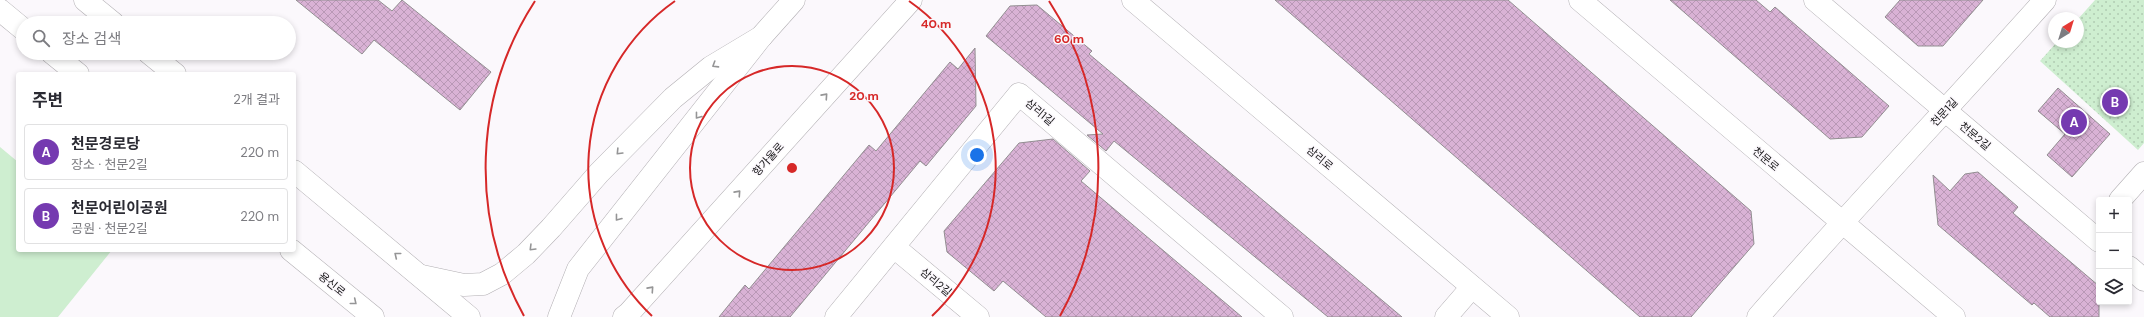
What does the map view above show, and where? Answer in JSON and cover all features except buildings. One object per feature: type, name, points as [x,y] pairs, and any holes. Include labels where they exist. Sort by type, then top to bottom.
[{"type":"street","points":[[85,0],[104,16]]},
{"type":"street","points":[[559,317],[578,269],[760,37],[794,0]]},
{"type":"street","name":"항가울로","points":[[624,317],[630,313],[911,0]]},
{"type":"street","name":"삼리로","points":[[1133,0],[1508,317]]},
{"type":"street","name":"천문로","points":[[1580,0],[1841,223],[1954,317]]},
{"type":"street","name":"천문2길","points":[[1814,0],[1946,111],[2096,233]]},
{"type":"street","name":"천문1길","points":[[1758,317],[1841,223],[1946,111],[2045,0]]},
{"type":"street","points":[[0,10],[16,23]]},
{"type":"street","points":[[422,276],[464,285],[483,284],[502,274],[526,254],[551,228],[599,172],[673,98],[711,67],[760,37]]},
{"type":"street","points":[[61,60],[76,72]]},
{"type":"street","points":[[158,60],[173,72]]},
{"type":"street","name":"삼리1길","points":[[836,317],[1019,94],[1282,317]]},
{"type":"street","points":[[296,173],[422,276],[469,317]]},
{"type":"street","points":[[2123,197],[2144,173]]},
{"type":"street","name":"삼리2길","points":[[894,247],[978,317]]},
{"type":"street","name":"용신로","points":[[293,252],[373,317]]},
{"type":"street","points":[[2131,269],[2144,280]]},
{"type":"street","points":[[1446,317],[1472,287]]},
{"type":"green space","points":[[2095,0],[2144,0],[2144,143],[2138,150],[2040,61],[2052,48],[2084,48],[2084,12]]},
{"type":"green space","points":[[0,147],[16,160],[16,252],[110,252],[58,317],[0,317]]},
{"type":"place","name":"천문어린이공원","points":[[2115,102]]},
{"type":"place","name":"천문경로당","points":[[2074,122]]}]
